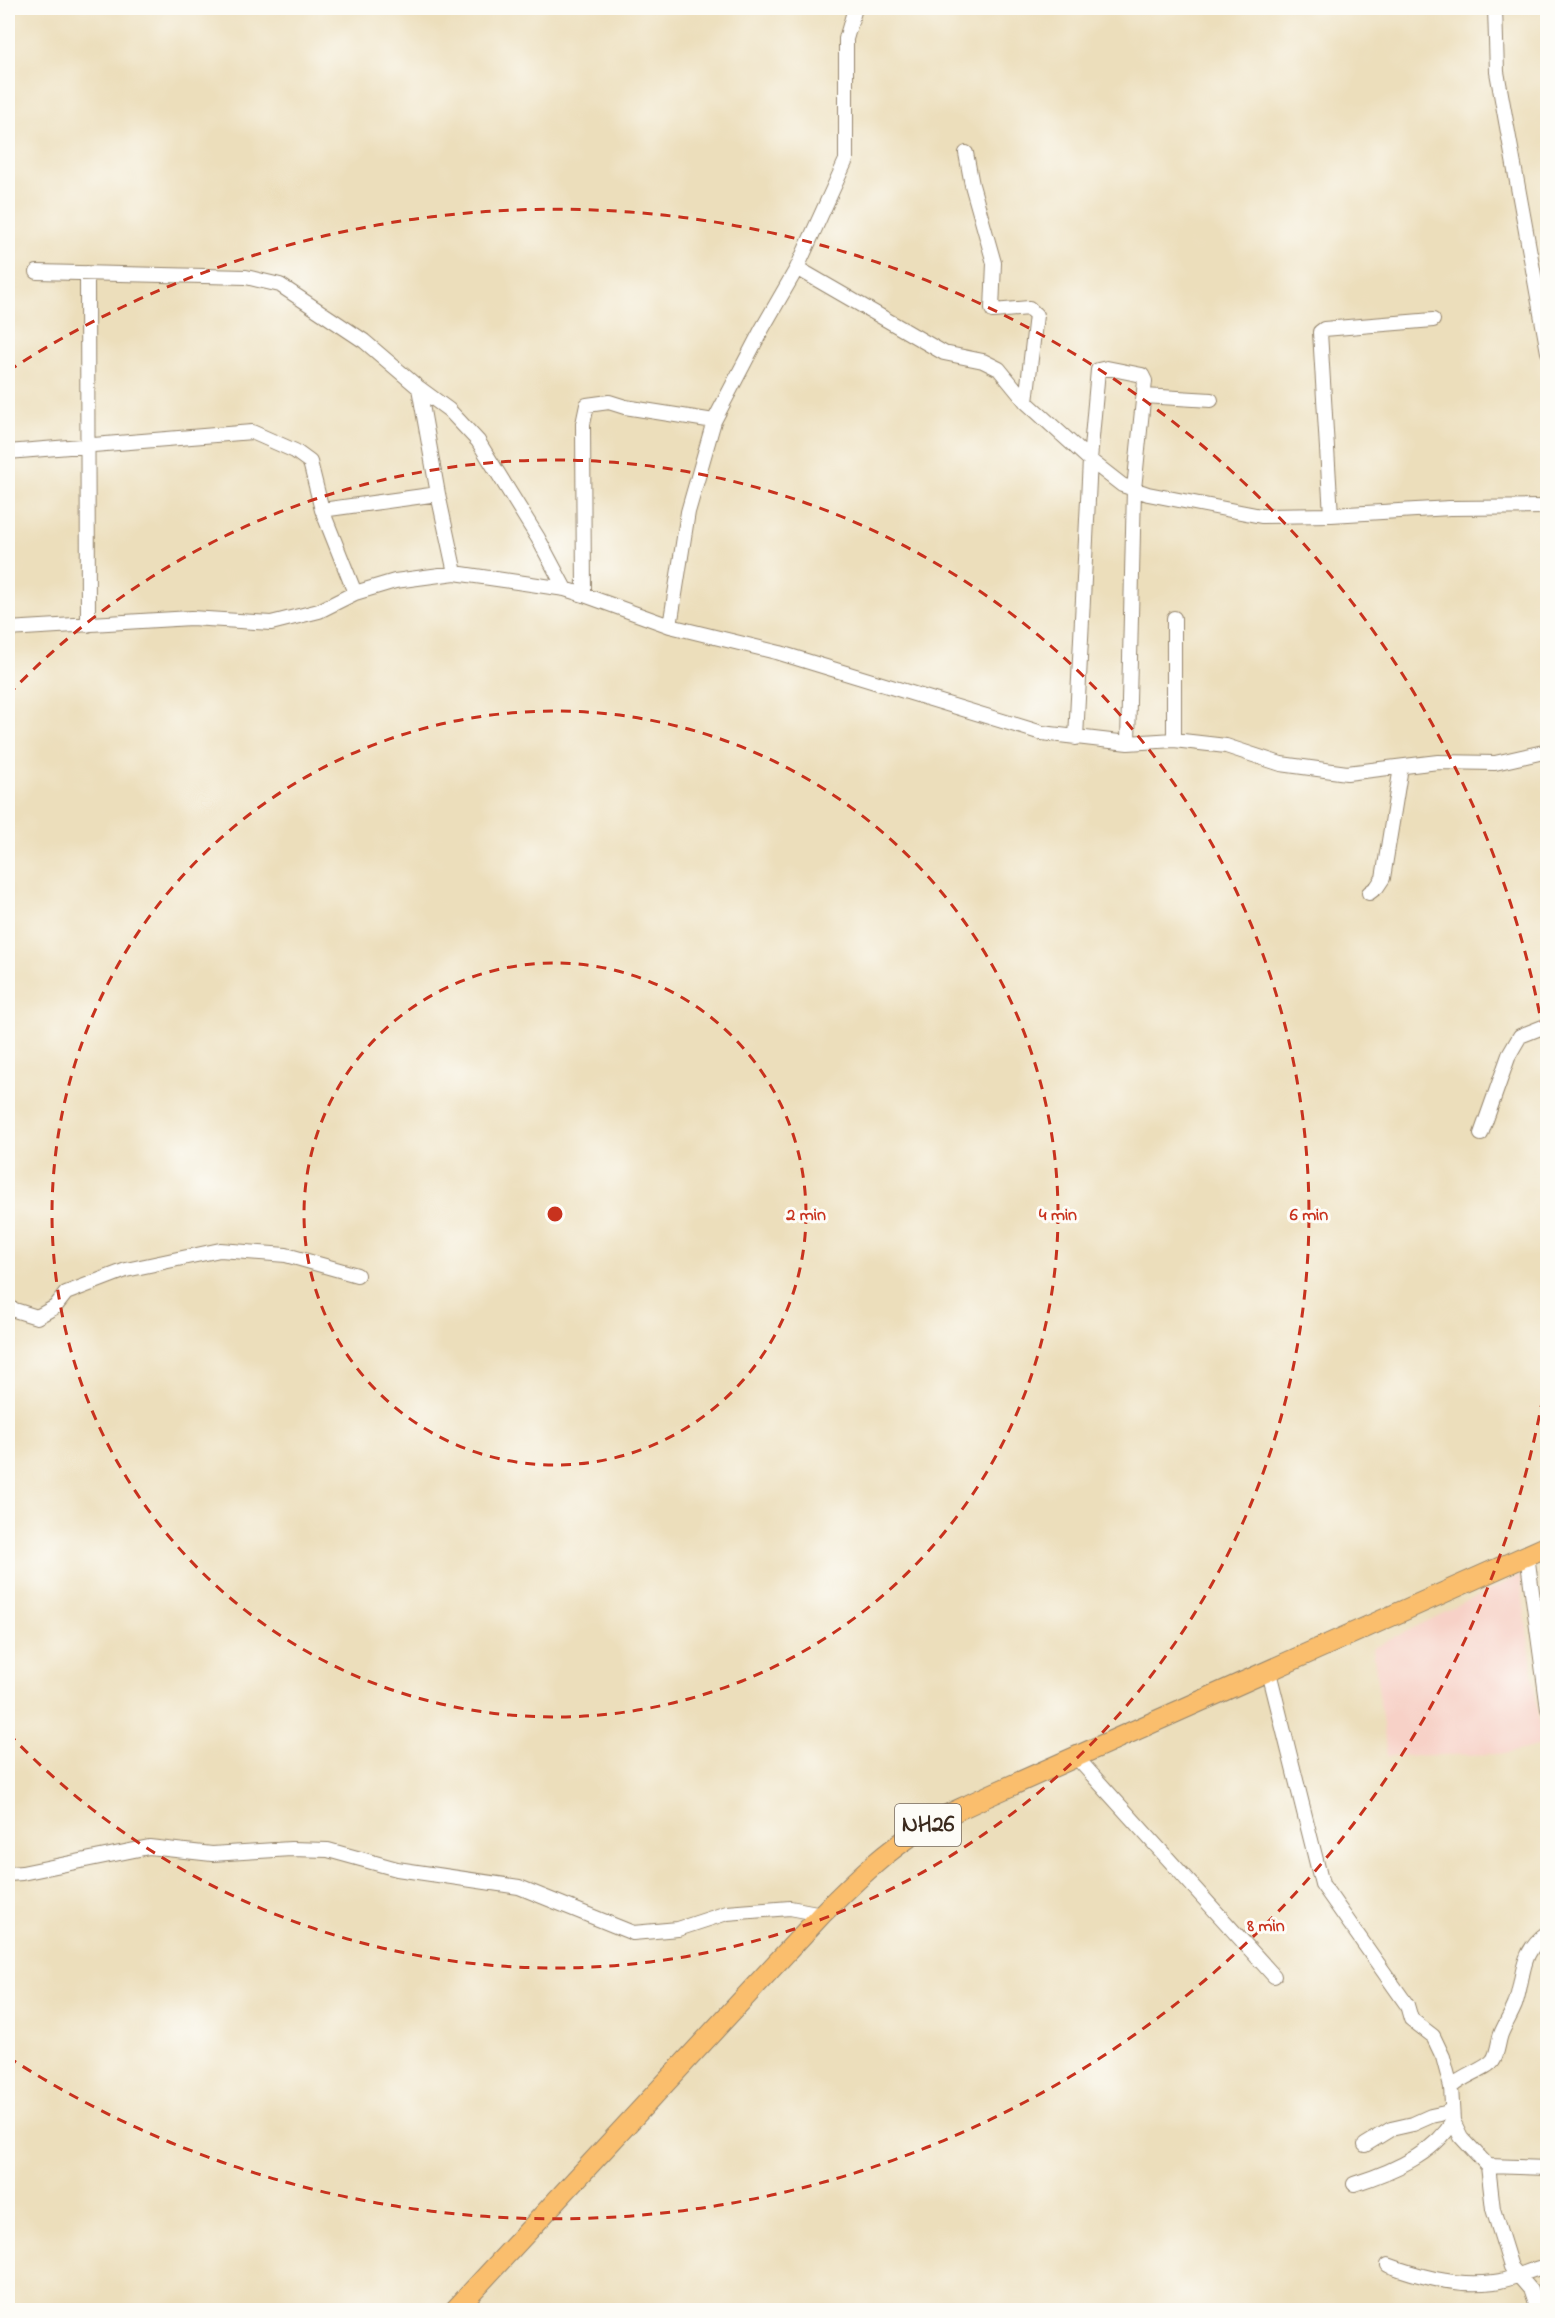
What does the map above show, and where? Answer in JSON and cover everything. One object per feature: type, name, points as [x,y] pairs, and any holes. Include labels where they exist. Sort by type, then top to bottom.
[{"type":"highway","name":"NH26","points":[[455,2310],[822,1914],[878,1860],[927,1825],[1548,1546]]},
{"type":"street","points":[[670,626],[688,512],[714,421],[797,268],[846,160],[846,39],[855,8]]},
{"type":"street","points":[[1495,8],[1497,72],[1548,352]]},
{"type":"street","points":[[966,153],[972,185],[994,263],[992,309],[993,311],[1029,308],[1036,315],[1026,402]]},
{"type":"street","points":[[797,268],[944,353],[983,361],[999,369],[1026,402],[1090,460],[1122,485],[1148,494],[1261,516],[1331,516],[1450,508],[1548,507]]},
{"type":"street","points":[[37,272],[246,277],[280,285],[364,341],[419,388],[449,410],[478,441],[538,538],[564,589]]},
{"type":"street","points":[[87,273],[88,625]]},
{"type":"street","points":[[1331,516],[1320,332],[1324,329],[1433,320]]},
{"type":"street","points":[[1076,738],[1090,460],[1098,370],[1107,368],[1142,375],[1145,381],[1134,489],[1128,743]]},
{"type":"street","points":[[419,388],[455,573]]},
{"type":"street","points":[[1144,396],[1210,400]]},
{"type":"street","points":[[584,595],[582,424],[587,405],[609,402],[625,407],[714,421]]},
{"type":"street","points":[[8,452],[252,432],[295,452],[310,462],[322,510],[355,593]]},
{"type":"street","points":[[322,510],[438,494]]},
{"type":"street","points":[[8,629],[191,618],[271,623],[319,611],[355,593],[395,581],[455,573],[564,589],[670,626],[780,653],[1042,733],[1128,743],[1174,740],[1226,746],[1281,764],[1347,773],[1438,762],[1495,763],[1548,751]]},
{"type":"street","points":[[1174,618],[1174,740]]},
{"type":"street","points":[[1369,892],[1383,878],[1401,767]]},
{"type":"street","points":[[1481,1134],[1509,1055],[1520,1036],[1548,1025]]},
{"type":"street","points":[[8,1308],[37,1317],[55,1307],[66,1293],[126,1270],[220,1250],[286,1255],[357,1275]]},
{"type":"street","points":[[1527,1555],[1548,1709]]},
{"type":"street","points":[[1269,1672],[1322,1884],[1407,2005],[1411,2019],[1433,2037],[1443,2057],[1451,2087],[1452,2115],[1461,2137],[1488,2166],[1493,2209],[1511,2267],[1530,2289],[1537,2310]]},
{"type":"street","points":[[1077,1758],[1274,1976]]},
{"type":"street","points":[[8,1874],[149,1847],[212,1854],[291,1849],[328,1850],[397,1869],[519,1887],[633,1933],[678,1929],[727,1913],[790,1908],[822,1914]]},
{"type":"street","points":[[1451,2087],[1459,2079],[1488,2065],[1494,2059],[1502,2031],[1510,2018],[1521,1984],[1523,1962],[1533,1943],[1548,1932]]},
{"type":"street","points":[[1365,2145],[1391,2129],[1413,2124],[1431,2116],[1445,2113],[1452,2115]]},
{"type":"street","points":[[1354,2184],[1376,2176],[1425,2151],[1446,2133],[1452,2115]]},
{"type":"street","points":[[1488,2166],[1548,2168]]},
{"type":"street","points":[[1388,2265],[1404,2271],[1464,2284],[1493,2283],[1519,2276],[1533,2268],[1548,2266]]},
{"type":"shaded area","points":[[1520,1575],[1542,1745],[1505,1754],[1387,1756],[1373,1648]]}]
